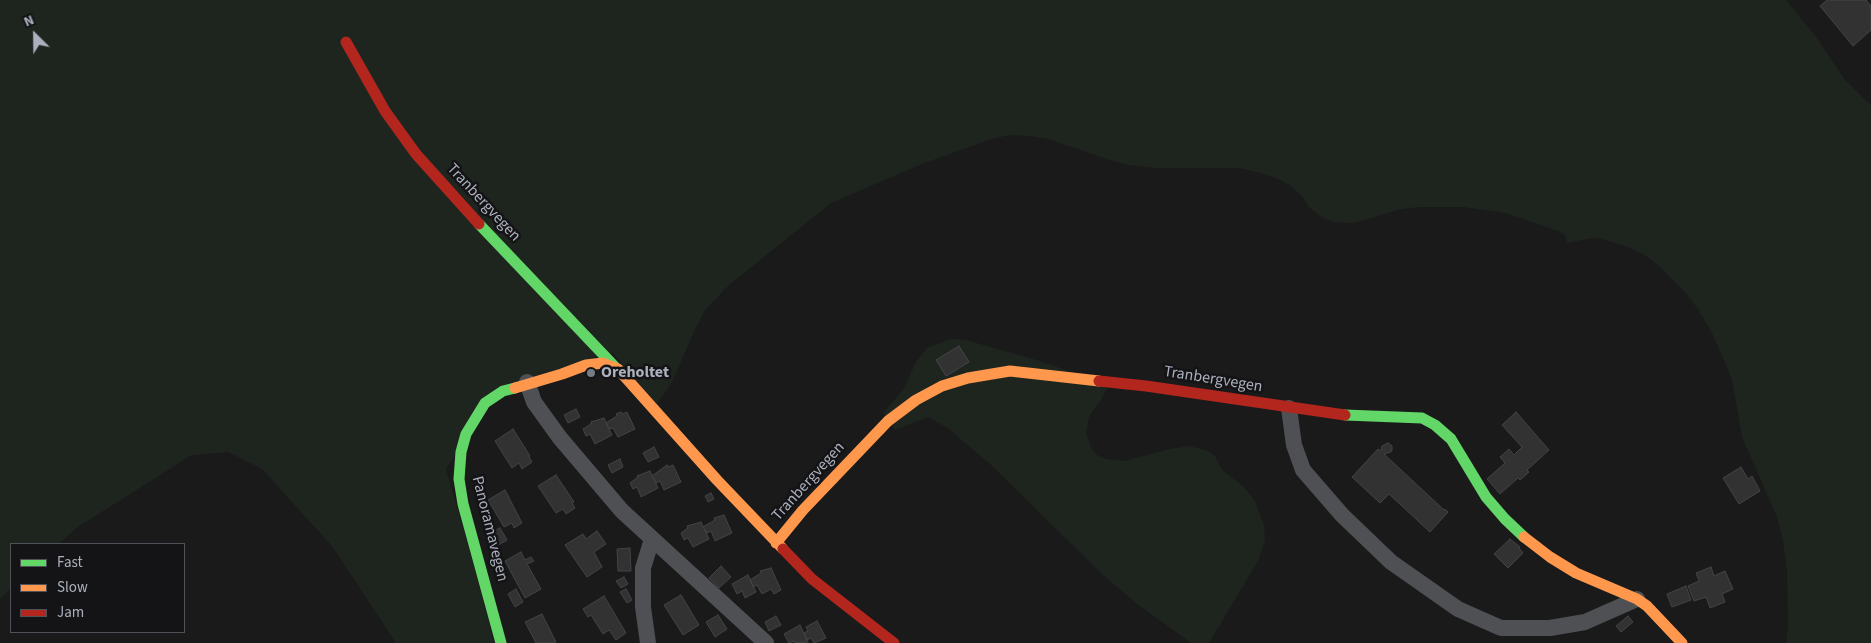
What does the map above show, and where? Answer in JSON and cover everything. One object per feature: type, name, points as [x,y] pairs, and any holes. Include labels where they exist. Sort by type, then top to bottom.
[{"type":"street","name":"Tranbergvegen","points":[[346,42],[385,111],[416,154],[462,207],[618,369],[776,543],[812,579],[887,642]]},
{"type":"street","name":"Tranbergvegen","points":[[603,363],[618,369]]},
{"type":"street","name":"Panoramavegen","points":[[501,643],[463,504],[459,480],[461,452],[466,434],[485,403],[503,390],[562,374],[586,365],[603,363]]},
{"type":"street","name":"Tranbergvegen","points":[[776,543],[803,510],[888,421],[916,400],[942,386],[968,378],[1010,371],[1146,386],[1340,416],[1422,418],[1451,438],[1486,497],[1528,541],[1576,573],[1637,598]]},
{"type":"street","points":[[527,382],[534,402],[560,438],[622,511],[766,643]]},
{"type":"street","points":[[1289,408],[1294,445],[1303,470],[1342,516],[1391,562],[1458,609],[1501,628],[1550,628],[1585,622],[1637,598],[1682,643]]},
{"type":"street","points":[[648,643],[643,607],[643,568],[652,539]]},
{"type":"shaded area","points":[[0,0],[1786,0],[1816,37],[1845,80],[1871,106],[1871,643],[1786,643],[1788,627],[1787,570],[1783,540],[1777,517],[1742,437],[1732,379],[1712,333],[1698,309],[1686,293],[1645,255],[1628,247],[1602,239],[1592,238],[1567,243],[1565,235],[1558,231],[1506,213],[1463,207],[1401,209],[1354,223],[1333,222],[1320,216],[1309,207],[1302,196],[1291,186],[1276,178],[1257,172],[1238,168],[1157,168],[1129,165],[1048,139],[1012,135],[994,138],[922,164],[831,203],[729,285],[705,310],[673,380],[657,404],[613,353],[498,394],[446,469],[494,643],[396,643],[332,546],[262,469],[228,452],[192,455],[76,528],[60,543],[10,543],[10,589],[0,599]]},
{"type":"shaded area","points":[[951,339],[966,340],[1040,361],[1108,385],[1089,417],[1086,433],[1092,450],[1097,455],[1106,459],[1124,461],[1170,449],[1190,446],[1208,451],[1215,456],[1222,470],[1244,487],[1255,501],[1264,525],[1265,541],[1258,561],[1209,643],[1191,643],[1136,603],[1103,575],[990,464],[949,429],[928,417],[895,430],[883,413],[903,390],[916,362],[927,348]]},
{"type":"building","points":[[1827,0],[1866,0],[1871,6],[1871,30],[1853,46],[1820,6]]},
{"type":"building","points":[[959,346],[969,362],[946,376],[936,360]]},
{"type":"building","points":[[576,409],[580,417],[568,423],[564,415]]},
{"type":"building","points":[[621,412],[622,414],[627,412],[635,429],[618,437],[613,428],[609,429],[606,423]]},
{"type":"building","points":[[1516,412],[1549,450],[1527,470],[1529,472],[1520,480],[1518,478],[1500,494],[1487,479],[1505,463],[1500,457],[1509,449],[1514,455],[1522,447],[1502,425]]},
{"type":"building","points":[[604,418],[612,435],[595,444],[590,434],[586,436],[583,429],[591,424],[591,422]]},
{"type":"building","points":[[513,429],[532,462],[522,469],[519,463],[512,468],[495,441]]},
{"type":"building","points":[[1388,443],[1392,446],[1392,450],[1384,454],[1448,512],[1430,532],[1389,494],[1380,503],[1352,477],[1378,449],[1381,451],[1382,446]]},
{"type":"building","points":[[654,447],[659,457],[648,462],[643,453]]},
{"type":"building","points":[[620,459],[623,467],[612,473],[608,465]]},
{"type":"building","points":[[667,465],[668,467],[673,465],[681,482],[664,490],[660,481],[656,483],[652,476]]},
{"type":"building","points":[[1741,467],[1748,479],[1752,476],[1760,491],[1739,504],[1723,478]]},
{"type":"building","points":[[650,471],[658,488],[641,497],[637,487],[633,489],[630,483],[637,476]]},
{"type":"building","points":[[556,475],[574,502],[572,503],[575,508],[566,514],[563,509],[556,513],[538,486]]},
{"type":"building","points":[[505,490],[522,523],[514,528],[512,523],[504,527],[488,500]]},
{"type":"building","points":[[711,493],[714,499],[708,502],[705,496]]},
{"type":"building","points":[[724,515],[732,533],[715,541],[711,531],[707,533],[703,527],[715,520],[714,518]]},
{"type":"building","points":[[701,522],[709,539],[693,547],[688,538],[684,540],[681,533],[688,528],[687,526]]},
{"type":"building","points":[[500,528],[507,540],[495,547],[488,534]]},
{"type":"building","points":[[597,531],[606,544],[594,552],[602,567],[587,577],[565,545],[583,534],[586,539]]},
{"type":"building","points":[[1510,539],[1520,547],[1523,553],[1508,568],[1494,554]]},
{"type":"building","points":[[630,548],[631,571],[618,571],[617,549]]},
{"type":"building","points":[[521,552],[525,560],[531,557],[534,561],[527,564],[541,589],[525,598],[505,561]]},
{"type":"building","points":[[721,566],[731,577],[719,588],[709,578]]},
{"type":"building","points":[[1711,567],[1714,576],[1725,571],[1733,589],[1722,594],[1725,602],[1710,608],[1706,597],[1694,601],[1688,586],[1699,581],[1696,573]]},
{"type":"building","points":[[771,568],[781,590],[774,594],[771,589],[762,594],[757,585],[753,587],[750,580],[761,573],[760,571]]},
{"type":"building","points":[[748,575],[756,592],[745,598],[742,591],[737,594],[732,584]]},
{"type":"building","points":[[624,577],[628,584],[621,588],[616,581]]},
{"type":"building","points":[[1686,586],[1691,600],[1672,607],[1667,594]]},
{"type":"building","points":[[516,589],[523,602],[515,607],[508,594]]},
{"type":"building","points":[[626,589],[632,600],[627,603],[620,592]]},
{"type":"building","points":[[681,595],[699,625],[683,635],[664,605]]},
{"type":"building","points":[[604,596],[626,633],[616,640],[609,630],[603,634],[591,615],[588,617],[583,609]]},
{"type":"building","points":[[542,614],[556,642],[554,643],[536,643],[525,622]]},
{"type":"building","points":[[718,615],[727,629],[715,637],[706,622]]},
{"type":"building","points":[[776,616],[781,625],[769,631],[765,622]]},
{"type":"building","points":[[1628,616],[1633,622],[1621,632],[1616,626]]},
{"type":"building","points":[[817,621],[826,638],[814,643],[811,638],[807,640],[804,633],[808,631],[806,627]]},
{"type":"building","points":[[800,625],[808,642],[795,643],[794,641],[789,643],[784,634]]},
{"type":"traffic: fast","points":[[479,224],[617,369]]},
{"type":"traffic: fast","points":[[501,643],[463,504],[459,479],[461,452],[466,434],[485,403],[503,391],[515,388]]},
{"type":"traffic: fast","points":[[1345,415],[1422,418],[1435,425],[1451,439],[1486,497],[1524,537]]},
{"type":"traffic: slow","points":[[515,388],[586,365],[603,363],[618,369],[717,480],[783,549]]},
{"type":"traffic: slow","points":[[776,543],[803,510],[888,421],[916,400],[942,386],[968,378],[1010,371],[1099,381]]},
{"type":"traffic: slow","points":[[1524,537],[1550,557],[1576,573],[1637,599],[1647,606],[1682,643]]},
{"type":"traffic: jam","points":[[346,42],[385,111],[416,154],[479,224]]},
{"type":"traffic: jam","points":[[1099,381],[1345,415]]},
{"type":"traffic: jam","points":[[783,549],[812,579],[894,643]]},
{"type":"place","name":"Oreholtet","points":[[591,373]]}]
